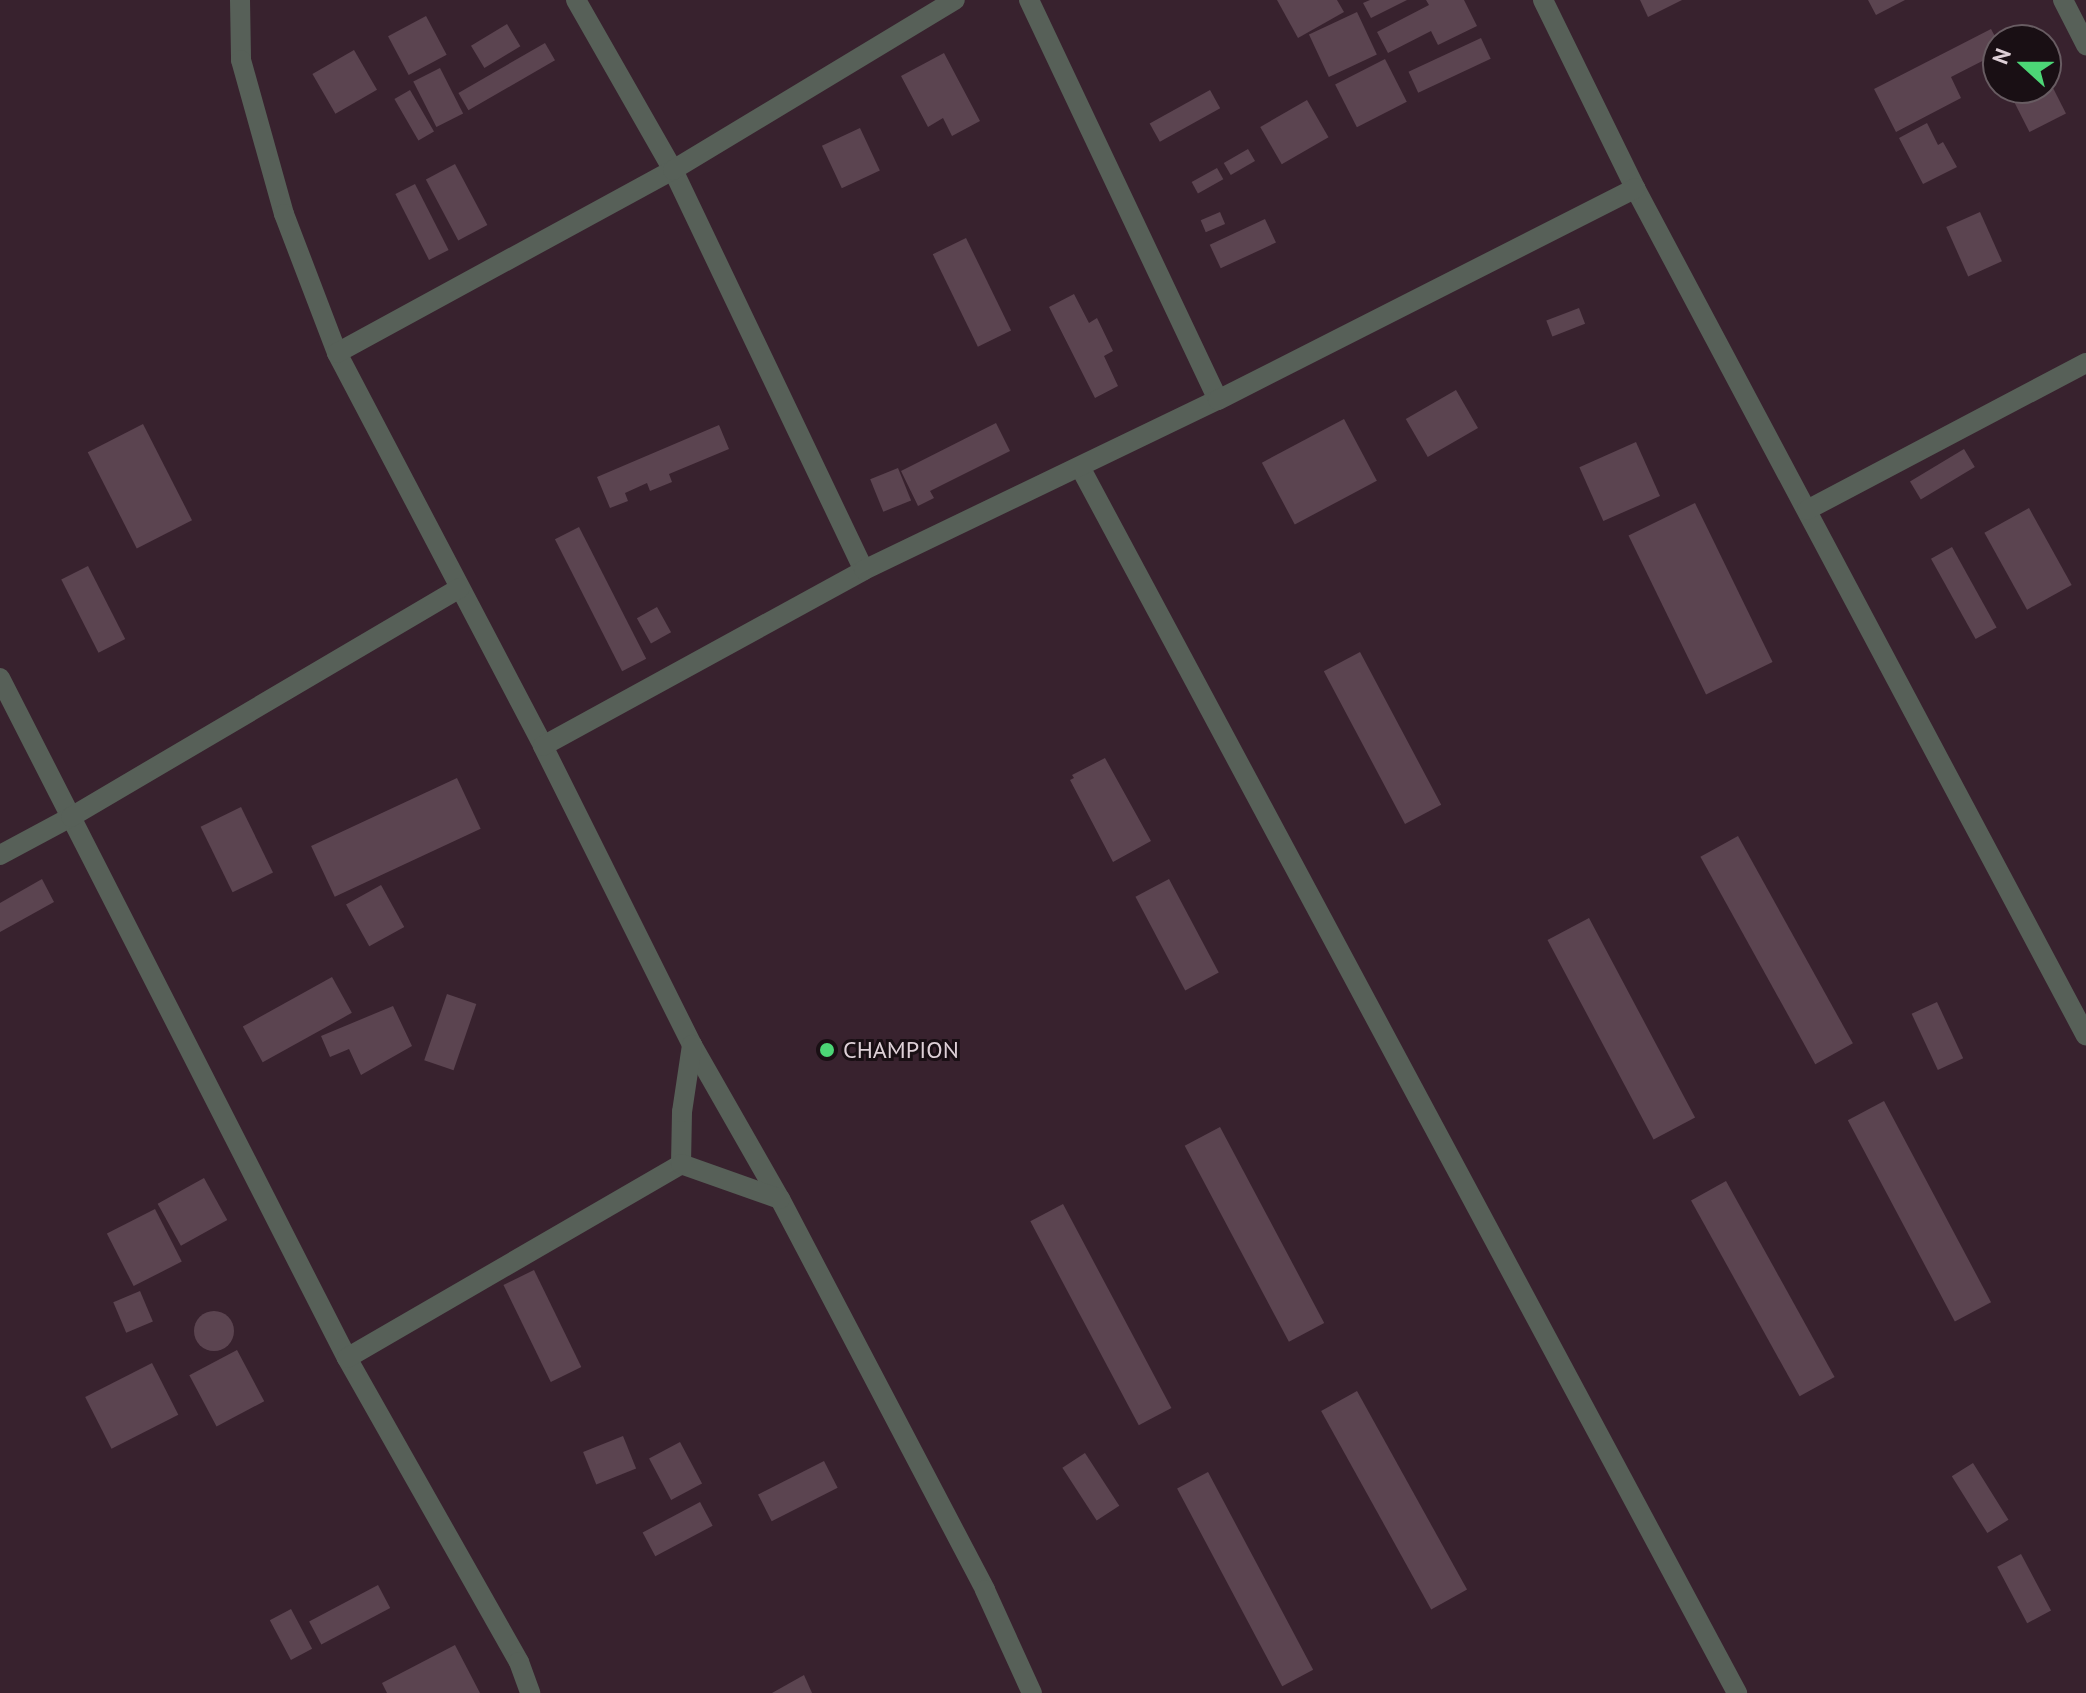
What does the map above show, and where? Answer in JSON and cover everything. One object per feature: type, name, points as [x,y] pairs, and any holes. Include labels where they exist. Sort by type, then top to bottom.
[{"type":"street","points":[[240,0],[241,60],[284,214],[337,353],[543,746],[692,1045],[780,1199],[985,1590],[1032,1693]]},
{"type":"street","points":[[576,0],[673,170],[864,570]]},
{"type":"street","points":[[337,353],[673,170],[955,0]]},
{"type":"street","points":[[1029,0],[1218,400]]},
{"type":"street","points":[[1543,0],[1635,188],[2086,1036]]},
{"type":"street","points":[[2063,0],[2086,45]]},
{"type":"street","points":[[543,746],[864,570],[1218,400],[1635,188]]},
{"type":"street","points":[[1807,510],[2086,363]]},
{"type":"street","points":[[1080,467],[1737,1693]]},
{"type":"street","points":[[0,855],[71,817],[460,588]]},
{"type":"street","points":[[0,678],[347,1358],[519,1662],[530,1693]]},
{"type":"street","points":[[681,1164],[682,1112],[692,1045]]},
{"type":"street","points":[[347,1358],[681,1164],[780,1199]]},
{"type":"building","points":[[1277,0],[1337,0],[1344,12],[1298,38]]},
{"type":"building","points":[[1370,0],[1407,0],[1371,18],[1363,3]]},
{"type":"building","points":[[1426,0],[1464,0],[1477,26],[1438,45],[1431,31],[1388,53],[1377,32],[1429,5]]},
{"type":"building","points":[[1640,0],[1682,0],[1648,17]]},
{"type":"building","points":[[1868,0],[1905,0],[1876,15]]},
{"type":"building","points":[[1357,12],[1377,55],[1329,77],[1309,34]]},
{"type":"building","points":[[426,16],[447,55],[409,75],[388,36]]},
{"type":"building","points":[[507,24],[520,46],[484,68],[471,46]]},
{"type":"building","points":[[1982,34],[1982,61],[1951,77],[1961,98],[1896,132],[1874,89]]},
{"type":"building","points":[[1481,38],[1491,59],[1418,93],[1408,72]]},
{"type":"building","points":[[545,43],[555,60],[468,110],[458,93]]},
{"type":"building","points":[[354,50],[377,90],[335,114],[312,74]]},
{"type":"building","points":[[944,53],[980,121],[952,136],[943,118],[928,127],[901,76]]},
{"type":"building","points":[[1385,59],[1407,102],[1357,127],[1335,84]]},
{"type":"building","points":[[440,68],[463,113],[436,127],[413,82]]},
{"type":"building","points":[[410,90],[434,132],[418,141],[394,99]]},
{"type":"building","points":[[1210,90],[1220,108],[1160,142],[1150,123]]},
{"type":"building","points":[[1307,100],[1328,137],[1282,164],[1260,127]]},
{"type":"building","points":[[2015,104],[2061,104],[2066,113],[2029,132]]},
{"type":"building","points":[[1927,123],[1938,145],[1943,142],[1957,167],[1923,184],[1899,138]]},
{"type":"building","points":[[860,128],[880,171],[842,188],[822,146]]},
{"type":"building","points":[[1248,149],[1255,161],[1231,175],[1224,163]]},
{"type":"building","points":[[455,164],[487,225],[458,240],[426,179]]},
{"type":"building","points":[[1217,168],[1223,179],[1198,193],[1192,182]]},
{"type":"building","points":[[415,184],[449,250],[429,260],[395,194]]},
{"type":"building","points":[[1220,212],[1225,224],[1206,232],[1201,220]]},
{"type":"building","points":[[1980,212],[2002,261],[1968,276],[1946,227]]},
{"type":"building","points":[[1265,219],[1276,243],[1221,268],[1210,245]]},
{"type":"building","points":[[966,238],[1011,331],[978,347],[933,254]]},
{"type":"building","points":[[1074,294],[1089,323],[1097,318],[1113,351],[1104,356],[1118,386],[1095,398],[1049,307]]},
{"type":"building","points":[[1579,308],[1585,324],[1552,336],[1546,321]]},
{"type":"building","points":[[1456,390],[1478,428],[1428,457],[1406,419]]},
{"type":"building","points":[[1344,419],[1377,481],[1295,524],[1262,463]]},
{"type":"building","points":[[996,423],[1010,451],[930,491],[934,498],[918,506],[901,471]]},
{"type":"building","points":[[143,424],[192,520],[137,548],[88,452]]},
{"type":"building","points":[[719,425],[729,449],[669,474],[672,482],[650,491],[647,483],[625,493],[628,501],[610,508],[597,477]]},
{"type":"building","points":[[1636,442],[1660,496],[1603,521],[1579,467]]},
{"type":"building","points":[[1964,449],[1975,467],[1921,499],[1910,481]]},
{"type":"building","points":[[898,468],[911,500],[883,512],[870,479]]},
{"type":"building","points":[[1695,503],[1773,662],[1706,695],[1628,535]]},
{"type":"building","points":[[2029,508],[2072,585],[2027,610],[1984,533]]},
{"type":"building","points":[[579,527],[646,659],[622,671],[555,539]]},
{"type":"building","points":[[1952,547],[1997,627],[1976,639],[1931,559]]},
{"type":"building","points":[[88,566],[125,639],[98,653],[61,580]]},
{"type":"building","points":[[657,607],[671,632],[651,644],[637,618]]},
{"type":"building","points":[[1360,652],[1441,805],[1405,824],[1324,671]]},
{"type":"building","points":[[1105,758],[1151,841],[1113,862],[1070,780],[1074,778],[1072,775]]},
{"type":"building","points":[[457,778],[481,829],[335,897],[311,846]]},
{"type":"building","points":[[241,807],[273,873],[233,892],[201,827]]},
{"type":"building","points":[[1738,836],[1853,1043],[1815,1064],[1700,857]]},
{"type":"building","points":[[42,879],[54,902],[0,932],[0,903]]},
{"type":"building","points":[[1169,879],[1219,973],[1185,990],[1135,897]]},
{"type":"building","points":[[381,885],[404,927],[369,946],[346,904]]},
{"type":"building","points":[[1589,918],[1695,1118],[1654,1140],[1548,940]]},
{"type":"building","points":[[332,977],[352,1013],[263,1062],[243,1026]]},
{"type":"building","points":[[447,994],[476,1004],[454,1070],[424,1060]]},
{"type":"building","points":[[1937,1002],[1963,1058],[1938,1070],[1912,1014]]},
{"type":"building","points":[[393,1006],[412,1046],[361,1075],[349,1049],[330,1057],[321,1036]]},
{"type":"building","points":[[1884,1101],[1991,1302],[1955,1322],[1848,1120]]},
{"type":"building","points":[[1220,1127],[1324,1323],[1289,1342],[1185,1146]]},
{"type":"building","points":[[204,1178],[227,1220],[181,1246],[158,1204]]},
{"type":"building","points":[[1726,1181],[1835,1377],[1800,1396],[1691,1200]]},
{"type":"building","points":[[1063,1204],[1171,1408],[1139,1425],[1030,1221]]},
{"type":"building","points":[[155,1209],[182,1262],[134,1286],[107,1234]]},
{"type":"building","points":[[534,1270],[581,1367],[551,1382],[503,1285]]},
{"type":"building","points":[[140,1291],[153,1321],[126,1333],[113,1302]]},
{"type":"building","points":[[214,1311],[228,1317],[234,1331],[228,1345],[214,1351],[200,1345],[194,1331],[200,1317]]},
{"type":"building","points":[[237,1350],[264,1401],[217,1427],[189,1375]]},
{"type":"building","points":[[152,1363],[178,1415],[112,1449],[85,1397]]},
{"type":"building","points":[[1357,1391],[1467,1590],[1431,1609],[1321,1411]]},
{"type":"building","points":[[623,1436],[636,1468],[596,1485],[583,1452]]},
{"type":"building","points":[[680,1442],[702,1483],[671,1500],[649,1458]]},
{"type":"building","points":[[1085,1453],[1119,1506],[1097,1521],[1062,1468]]},
{"type":"building","points":[[824,1461],[838,1488],[772,1521],[758,1495]]},
{"type":"building","points":[[1973,1463],[2009,1520],[1987,1533],[1952,1476]]},
{"type":"building","points":[[1208,1472],[1313,1670],[1282,1686],[1177,1488]]},
{"type":"building","points":[[700,1502],[713,1526],[655,1556],[643,1533]]},
{"type":"building","points":[[2021,1554],[2051,1611],[2027,1623],[1997,1567]]},
{"type":"building","points":[[378,1585],[390,1608],[321,1645],[309,1622]]},
{"type":"building","points":[[291,1609],[312,1649],[291,1660],[270,1620]]},
{"type":"building","points":[[455,1645],[480,1693],[387,1693],[382,1683]]},
{"type":"building","points":[[804,1675],[812,1693],[772,1693]]},
{"type":"place","name":"CHAMPION","points":[[827,1050]]}]
